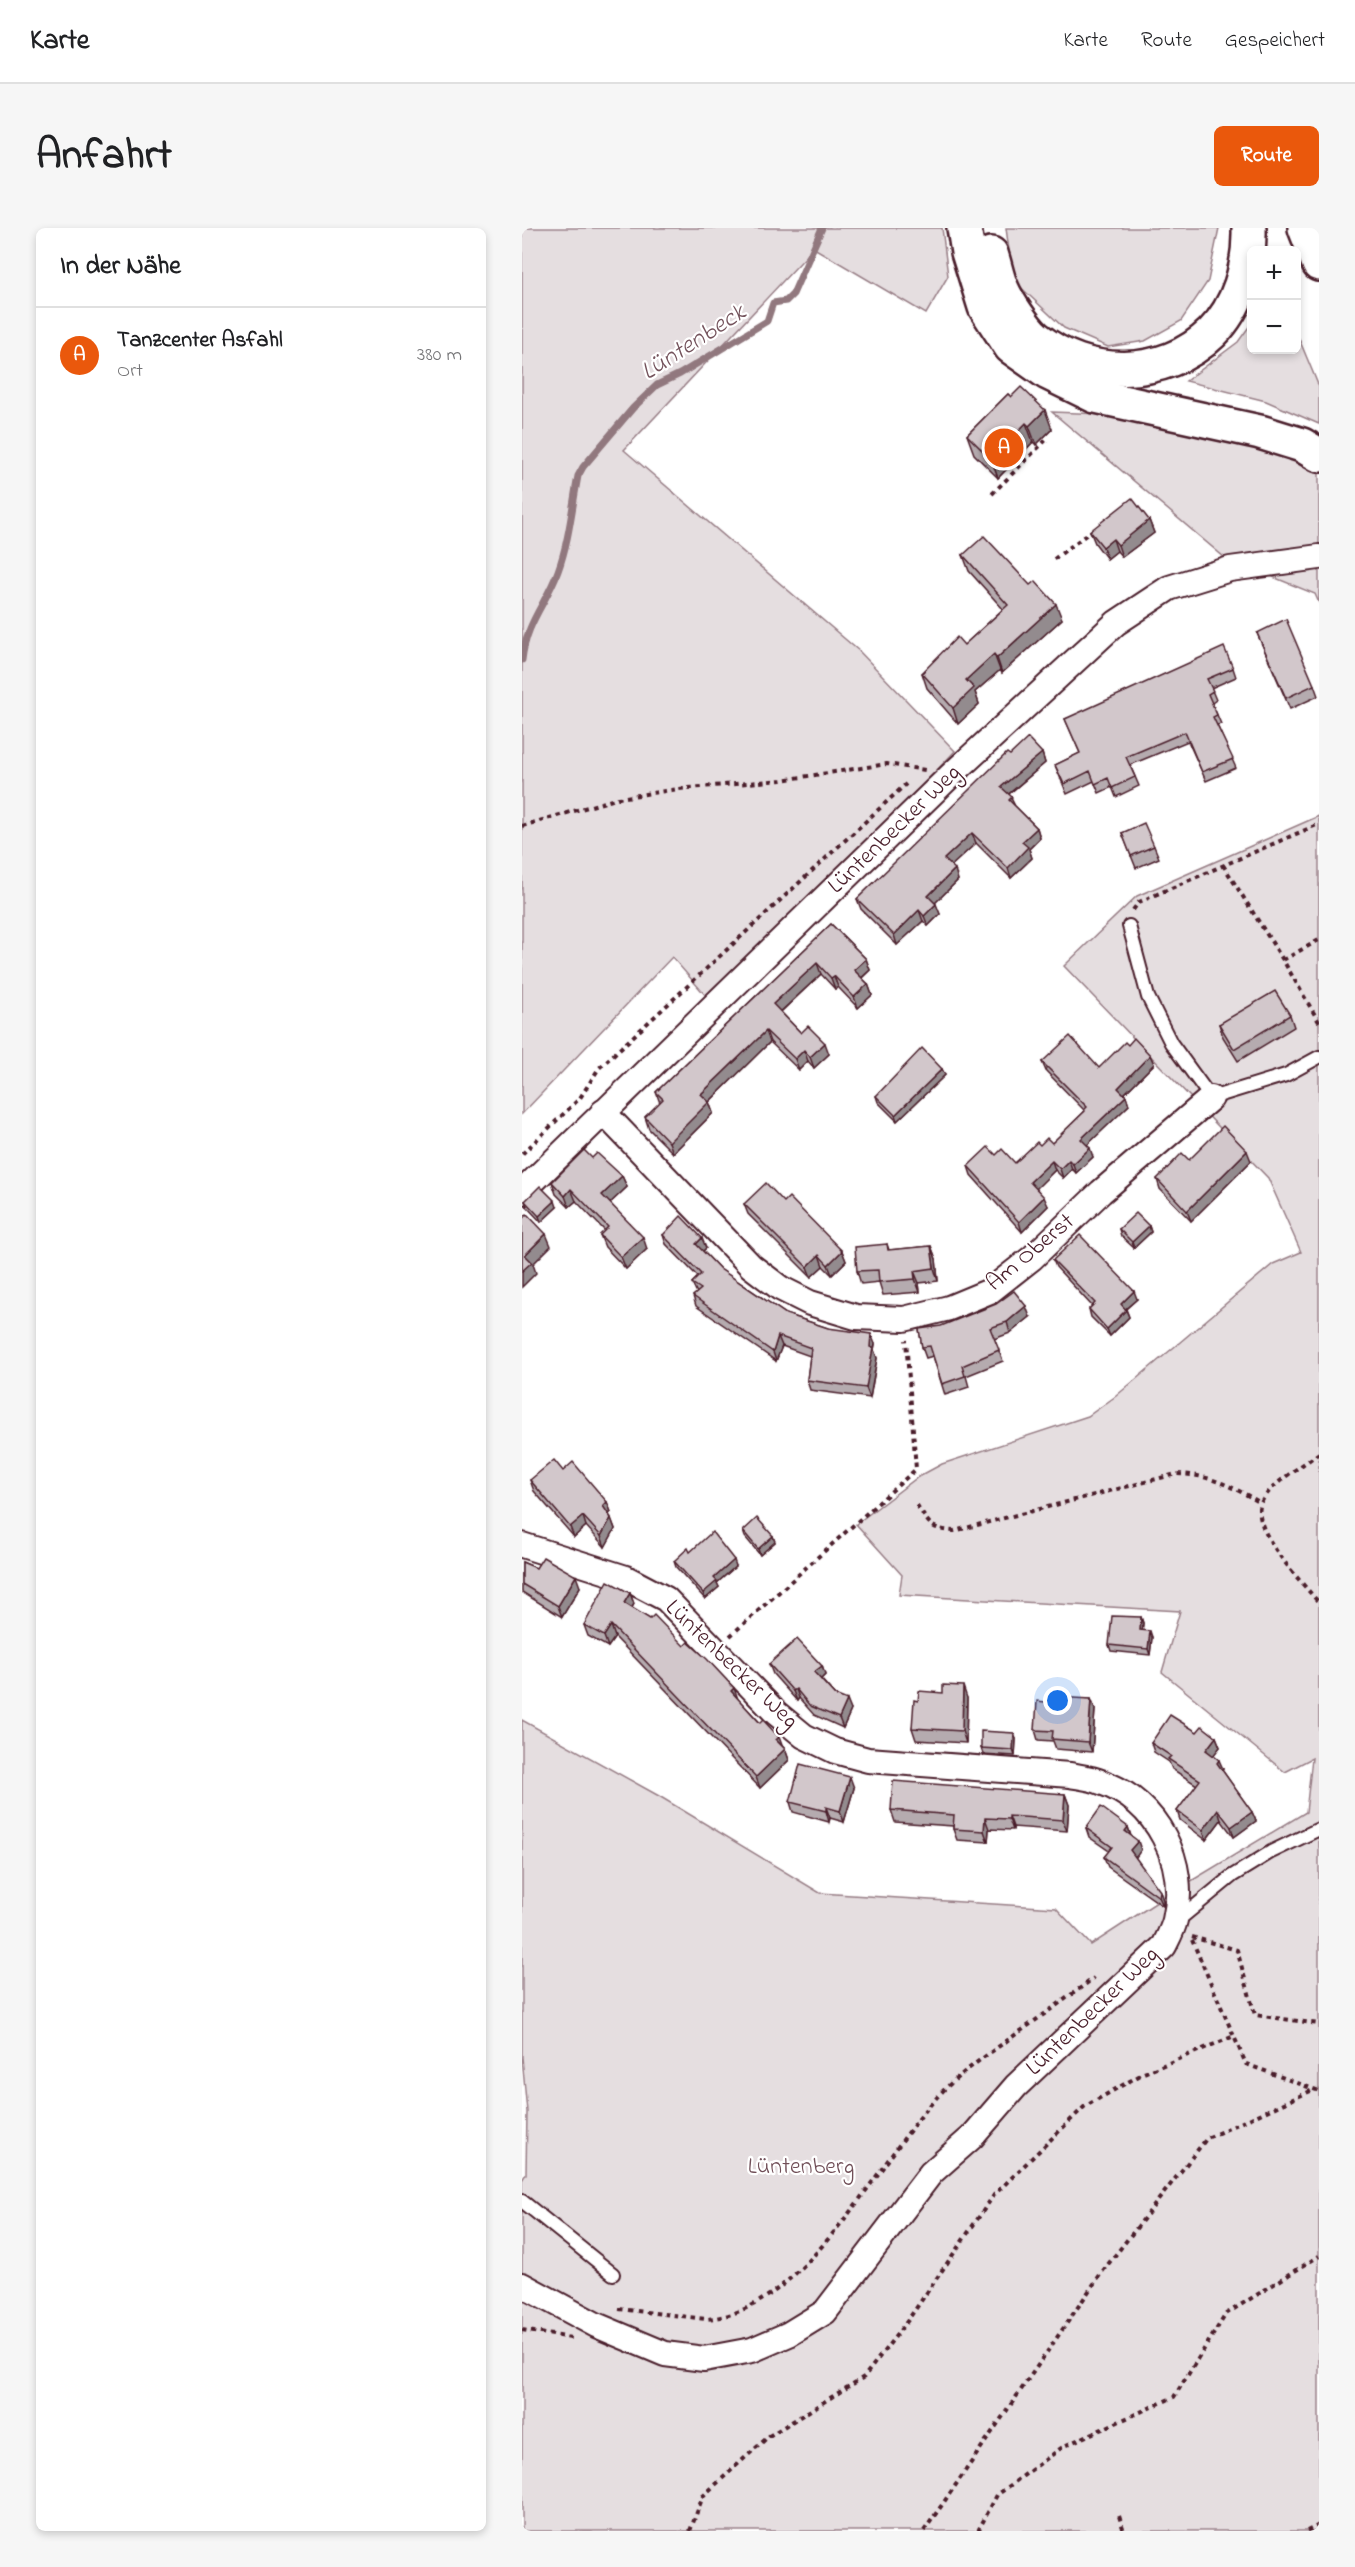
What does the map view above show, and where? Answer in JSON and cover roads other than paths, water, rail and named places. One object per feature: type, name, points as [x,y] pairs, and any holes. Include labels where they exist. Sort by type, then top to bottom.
[{"type":"highway","points":[[964,228],[968,252],[985,307],[1011,347],[1047,373],[1095,396],[1260,432],[1302,445],[1319,455]]},
{"type":"highway","points":[[986,228],[1002,289],[1034,336],[1067,359],[1111,369],[1146,367],[1179,356],[1212,333],[1235,301],[1246,269],[1249,228]]},
{"type":"highway","points":[[1305,228],[1319,264]]},
{"type":"street","name":"Lüntenbecker Weg","points":[[522,1192],[950,776],[1116,623],[1169,588],[1230,569],[1319,557]]},
{"type":"street","name":"Am Oberst","points":[[603,1112],[752,1266],[780,1288],[810,1303],[856,1317],[904,1319],[949,1308],[990,1290],[1032,1258],[1101,1192],[1211,1098]]},
{"type":"street","name":"Lüntenbecker Weg","points":[[522,1545],[626,1578],[666,1599],[776,1713],[804,1736],[834,1751],[878,1761],[1070,1775],[1101,1782],[1126,1794],[1146,1811],[1164,1835],[1176,1863],[1179,1892],[1175,1922],[1164,1946],[1016,2086],[972,2137],[931,2173],[825,2312],[789,2334],[752,2350],[704,2359],[665,2354],[596,2325],[522,2285]]},
{"type":"lane","points":[[1129,926],[1149,997],[1172,1043],[1211,1098],[1286,1075],[1319,1057]]},
{"type":"lane","points":[[1175,1922],[1232,1876],[1271,1852],[1319,1829]]},
{"type":"lane","points":[[522,2201],[613,2274]]},
{"type":"waterway","name":"Lüntenbeck","points":[[522,660],[528,635],[562,560],[578,476],[583,467],[633,408],[657,385],[680,374],[767,321],[773,303],[786,301],[793,294],[822,228]]},
{"type":"place","name":"Tanzcenter Asfahl","points":[[1004,448]]},
{"type":"park label","name":"Lüntenberg","points":[[801,2167]]}]
